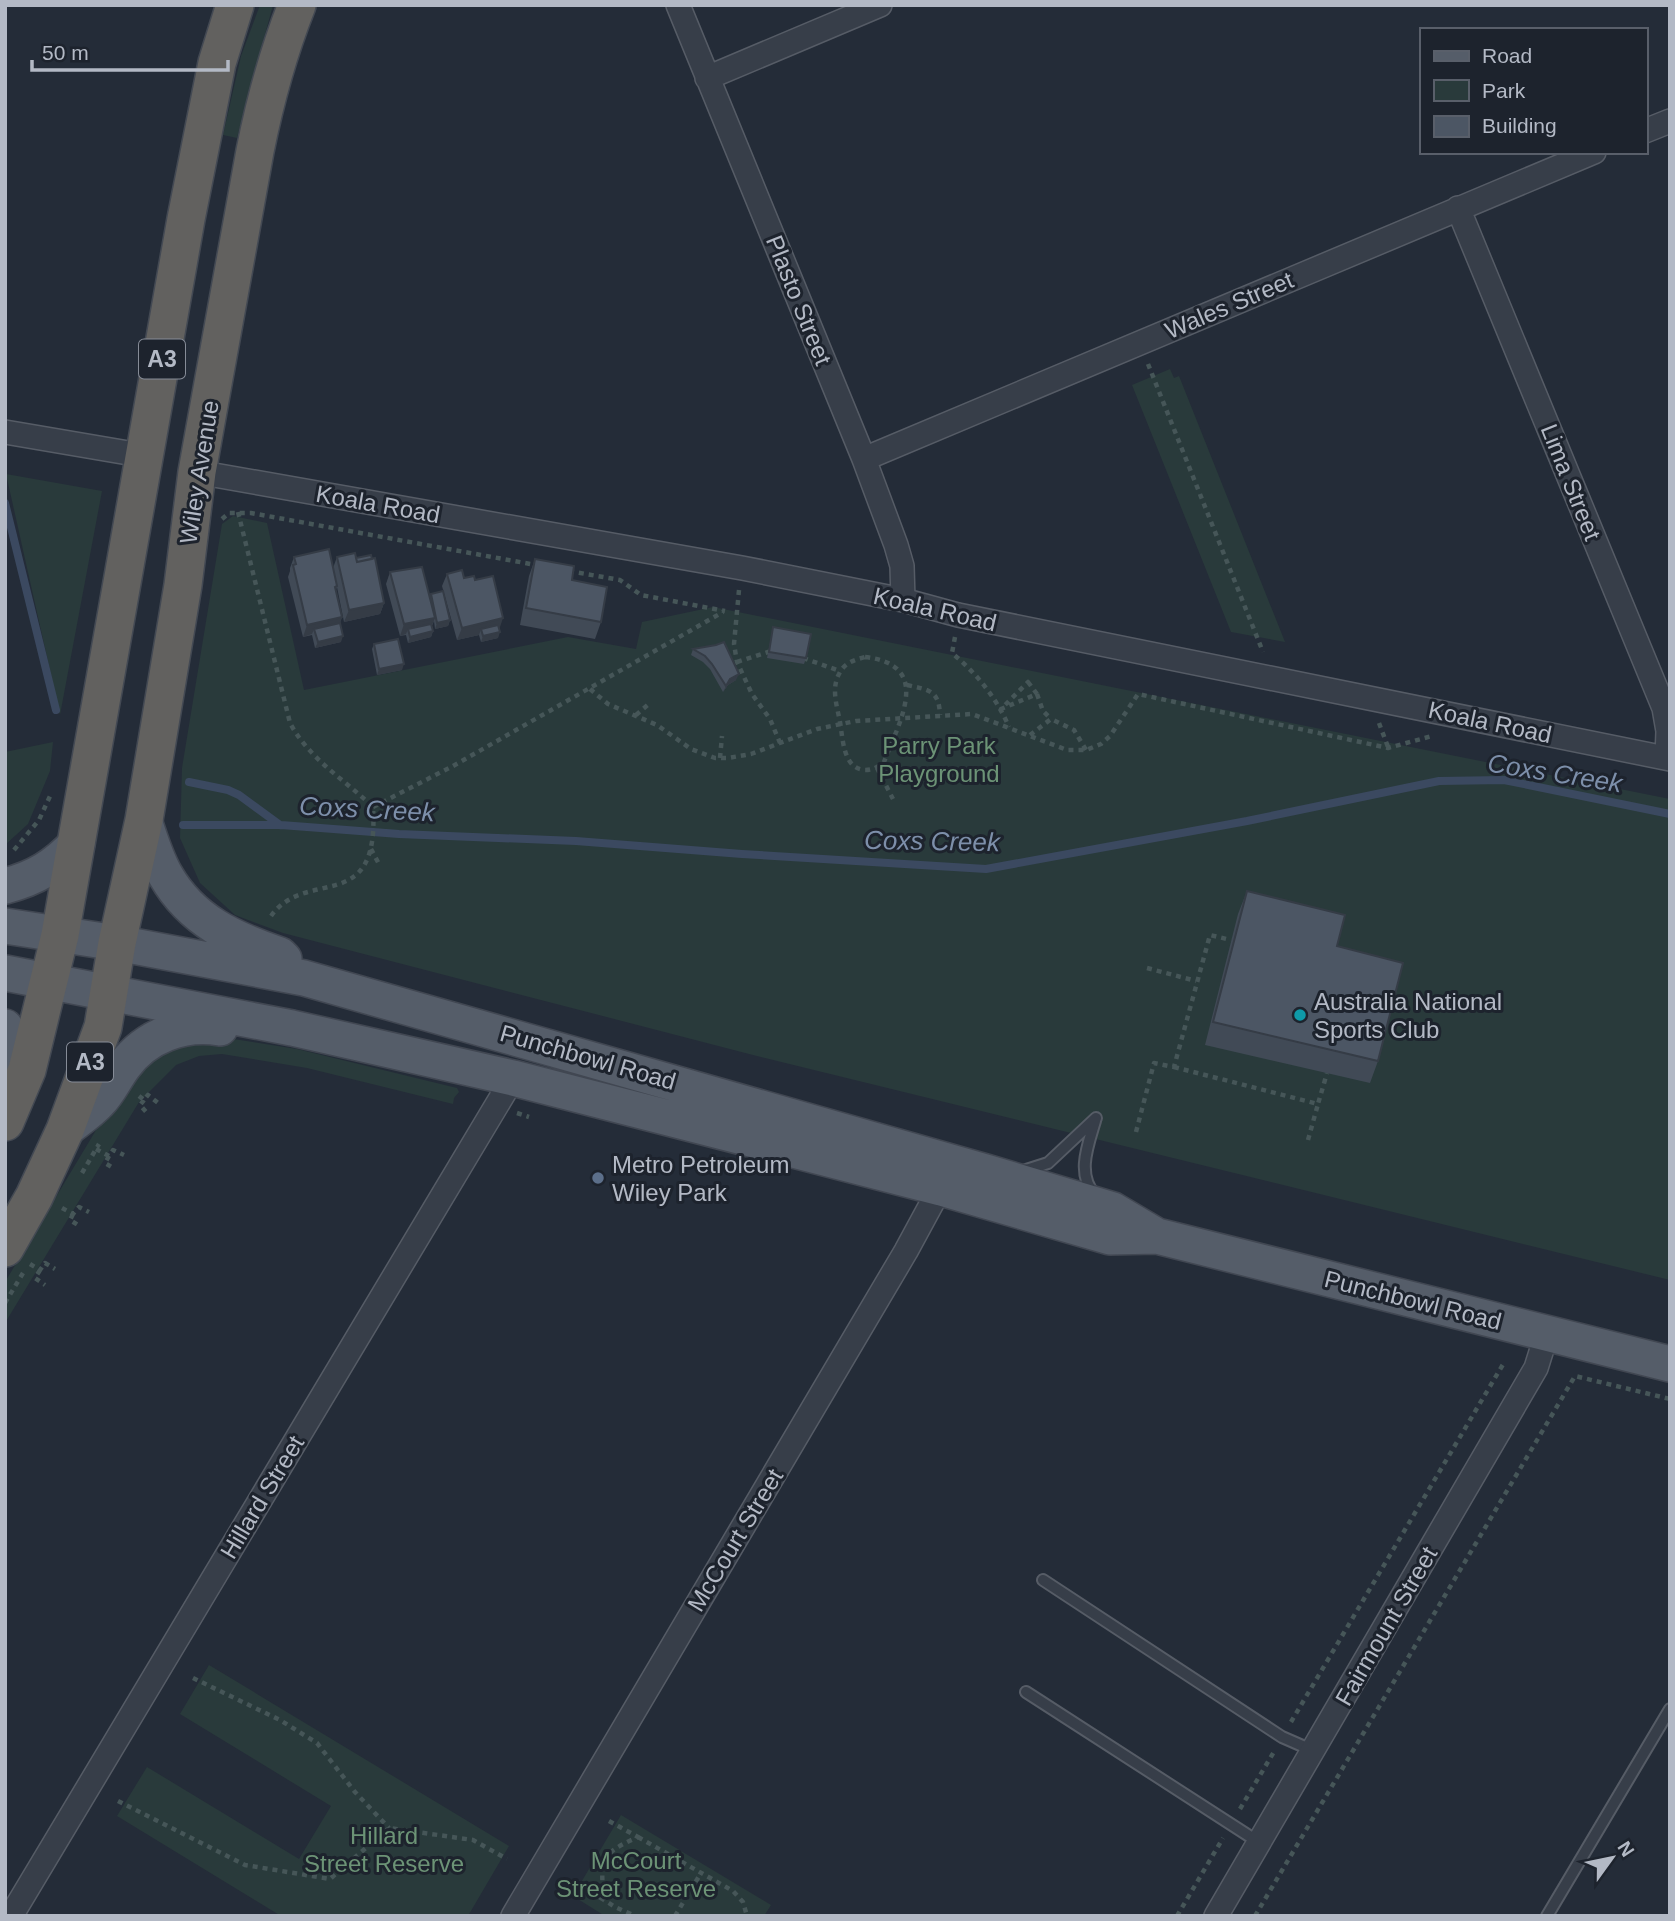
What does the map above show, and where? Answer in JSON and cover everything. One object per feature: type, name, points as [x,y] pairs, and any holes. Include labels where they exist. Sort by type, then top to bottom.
[{"type":"highway","name":"A3","points":[[5,1122],[27,1070],[60,934],[187,219],[217,63],[235,5]]},
{"type":"highway","name":"Wiley Avenue","points":[[117,943],[144,820],[183,585],[197,472],[264,107],[297,5]]},
{"type":"highway","name":"A3","points":[[23,1255],[34,1197],[65,1130],[103,1027],[117,943]]},
{"type":"main road","points":[[144,820],[164,875],[192,910],[237,940],[280,955],[304,978]]},
{"type":"main road","points":[[5,886],[30,880],[45,872],[77,843]]},
{"type":"main road","name":"Punchbowl Road","points":[[5,926],[117,943],[304,978],[960,1174],[1110,1237],[1157,1236],[1670,1364]]},
{"type":"main road","name":"Punchbowl Road","points":[[5,973],[292,1028],[504,1092],[960,1174],[1114,1210],[1157,1236]]},
{"type":"main road","points":[[65,1130],[100,1101],[126,1064],[149,1043],[173,1030],[201,1025],[250,1033],[292,1028]]},
{"type":"main road","points":[[5,1027],[27,1070]]},
{"type":"street","name":"Plasto Street","points":[[678,5],[864,460],[902,566],[903,600]]},
{"type":"street","points":[[707,78],[880,5]]},
{"type":"street","points":[[1647,130],[1670,121]]},
{"type":"street","name":"Wales Street","points":[[864,460],[1589,154]]},
{"type":"street","name":"Lima Street","points":[[1458,208],[1664,708],[1668,731],[1668,759]]},
{"type":"street","points":[[5,432],[146,456]]},
{"type":"street","name":"Koala Road","points":[[197,472],[742,568],[903,600],[958,615],[1668,759]]},
{"type":"street","name":"Hillard Street","points":[[11,1916],[504,1092]]},
{"type":"street","name":"McCourt Street","points":[[513,1916],[906,1251],[960,1174]]},
{"type":"street","name":"Fairmount Street","points":[[1216,1916],[1536,1368],[1547,1333]]},
{"type":"lane","points":[[960,1174],[1024,1171],[1048,1163],[1096,1118],[1085,1162],[1085,1176],[1089,1188],[1114,1210]]},
{"type":"lane","points":[[1043,1580],[1282,1737],[1314,1751]]},
{"type":"lane","points":[[1026,1692],[1260,1843]]},
{"type":"lane","points":[[1547,1916],[1670,1709]]},
{"type":"path","points":[[1145,357],[1266,660]]},
{"type":"path","points":[[220,521],[229,513],[238,512],[540,566]]},
{"type":"path","points":[[238,512],[290,723],[312,755],[373,810]]},
{"type":"path","points":[[742,568],[735,623],[737,662],[780,743]]},
{"type":"path","points":[[373,810],[725,611],[641,595],[620,580],[566,571]]},
{"type":"path","points":[[958,615],[952,653],[972,670],[1001,709],[1009,728]]},
{"type":"path","points":[[737,662],[768,652],[782,654]]},
{"type":"path","points":[[795,656],[839,671]]},
{"type":"path","points":[[876,658],[893,665],[907,685],[907,696],[884,762],[869,771],[853,766],[844,746],[835,684],[839,671],[847,663],[857,659],[876,658]]},
{"type":"path","points":[[1001,709],[1028,682],[1037,694],[1043,711],[1051,719],[1074,730],[1086,750]]},
{"type":"path","points":[[907,685],[929,690],[936,696],[940,715]]},
{"type":"path","points":[[590,689],[608,704],[657,725],[691,749],[720,758],[751,754],[817,729],[840,724],[900,716],[972,714],[1068,750],[1086,750],[1101,744],[1110,736],[1138,694],[1388,748]]},
{"type":"path","points":[[1001,709],[1037,694]]},
{"type":"path","points":[[635,716],[651,702]]},
{"type":"path","points":[[1030,736],[1051,719]]},
{"type":"path","points":[[720,758],[722,736]]},
{"type":"path","points":[[877,768],[893,799]]},
{"type":"path","points":[[267,922],[275,909],[290,898],[347,882],[357,875],[371,849],[373,810]]},
{"type":"path","points":[[371,849],[379,864]]},
{"type":"path","points":[[1174,1067],[1210,935],[1231,940]]},
{"type":"path","points":[[1147,968],[1196,981]]},
{"type":"path","points":[[1136,1132],[1154,1061],[1318,1104]]},
{"type":"path","points":[[1308,1140],[1327,1073]]},
{"type":"path","points":[[133,1091],[144,1100]]},
{"type":"path","points":[[504,1092],[528,1117]]},
{"type":"path","points":[[149,1115],[140,1105],[148,1095],[158,1103]]},
{"type":"path","points":[[75,1184],[103,1138]]},
{"type":"path","points":[[96,1149],[109,1156]]},
{"type":"path","points":[[115,1169],[105,1163],[113,1150],[124,1156]]},
{"type":"path","points":[[55,1219],[68,1196]]},
{"type":"path","points":[[81,1227],[70,1220],[79,1207],[89,1212]]},
{"type":"path","points":[[62,1208],[74,1214]]},
{"type":"path","points":[[5,1303],[23,1255],[40,1270]]},
{"type":"path","points":[[45,1285],[35,1278],[40,1270],[45,1263],[55,1269]]},
{"type":"path","points":[[1177,1916],[1505,1361]]},
{"type":"path","points":[[1255,1916],[1575,1376],[1670,1399]]},
{"type":"path","points":[[192,1678],[280,1720],[317,1742],[355,1792],[389,1828],[473,1840],[507,1859]]},
{"type":"path","points":[[118,1801],[245,1865],[330,1880],[389,1828]]},
{"type":"path","points":[[609,1821],[739,1896],[747,1916]]},
{"type":"path","points":[[604,1900],[602,1871],[606,1858],[617,1847],[638,1837]]},
{"type":"path","points":[[674,1916],[701,1873]]},
{"type":"path","points":[[572,1884],[585,1888],[635,1916]]},
{"type":"green space","points":[[260,5],[273,5],[237,138],[223,135],[241,56]]},
{"type":"green space","points":[[1170,369],[1174,378],[1179,376],[1285,642],[1231,632],[1132,385]]},
{"type":"green space","points":[[6,474],[102,491],[60,715]]},
{"type":"green space","name":"Parry Park Playground","points":[[233,516],[267,523],[304,690],[568,637],[636,649],[642,622],[713,607],[1670,799],[1670,1280],[753,1055],[283,933],[235,915],[200,883],[180,838],[182,768],[222,524]]},
{"type":"green space","points":[[53,742],[50,771],[28,824],[5,845],[5,752]]},
{"type":"green space","points":[[227,1038],[297,1049],[457,1088],[459,1092],[453,1104],[307,1068],[222,1054],[199,1056],[176,1065],[139,1102],[5,1323],[5,1282],[111,1105],[155,1052]]},
{"type":"green space","name":"Hillard Street Reserve","points":[[209,1665],[509,1846],[468,1916],[281,1916],[117,1816],[147,1767],[299,1859],[331,1806],[180,1714]]},
{"type":"green space","name":"McCourt Street Reserve","points":[[621,1815],[771,1905],[764,1916],[605,1916],[573,1896]]},
{"type":"building","points":[[329,549],[342,617],[307,625],[293,565],[296,564],[294,557]]},
{"type":"building","points":[[355,553],[357,562],[375,558],[384,603],[349,610],[337,557]]},
{"type":"building","points":[[371,555],[372,559],[357,562],[356,558]]},
{"type":"building","points":[[535,559],[574,566],[572,580],[607,587],[601,622],[526,608]]},
{"type":"building","points":[[422,567],[435,618],[404,624],[390,572]]},
{"type":"building","points":[[462,570],[464,578],[474,576],[475,580],[493,576],[503,618],[462,628],[447,574]]},
{"type":"building","points":[[443,591],[450,620],[437,623],[431,594]]},
{"type":"building","points":[[340,623],[343,636],[318,642],[314,629]]},
{"type":"building","points":[[431,624],[433,631],[410,637],[408,629]]},
{"type":"building","points":[[498,625],[500,632],[483,636],[481,629]]},
{"type":"building","points":[[773,627],[811,634],[806,658],[769,652]]},
{"type":"building","points":[[398,639],[404,664],[379,669],[374,644]]},
{"type":"building","points":[[724,642],[739,674],[730,679],[726,686],[705,656],[693,649]]},
{"type":"building","name":"Australia National Sports Club","points":[[1247,891],[1345,915],[1337,946],[1403,963],[1378,1061],[1213,1022]]},
{"type":"waterway","points":[[5,503],[56,710]]},
{"type":"waterway","name":"Coxs Creek","points":[[183,825],[281,825],[399,834],[576,841],[986,869],[1247,821],[1439,781],[1504,780],[1670,814]]},
{"type":"waterway","points":[[189,782],[239,795],[280,825]]},
{"type":"place","name":"Australia National Sports Club","points":[[1300,1015]]},
{"type":"place","name":"Metro Petroleum Wiley Park","points":[[598,1178]]}]
